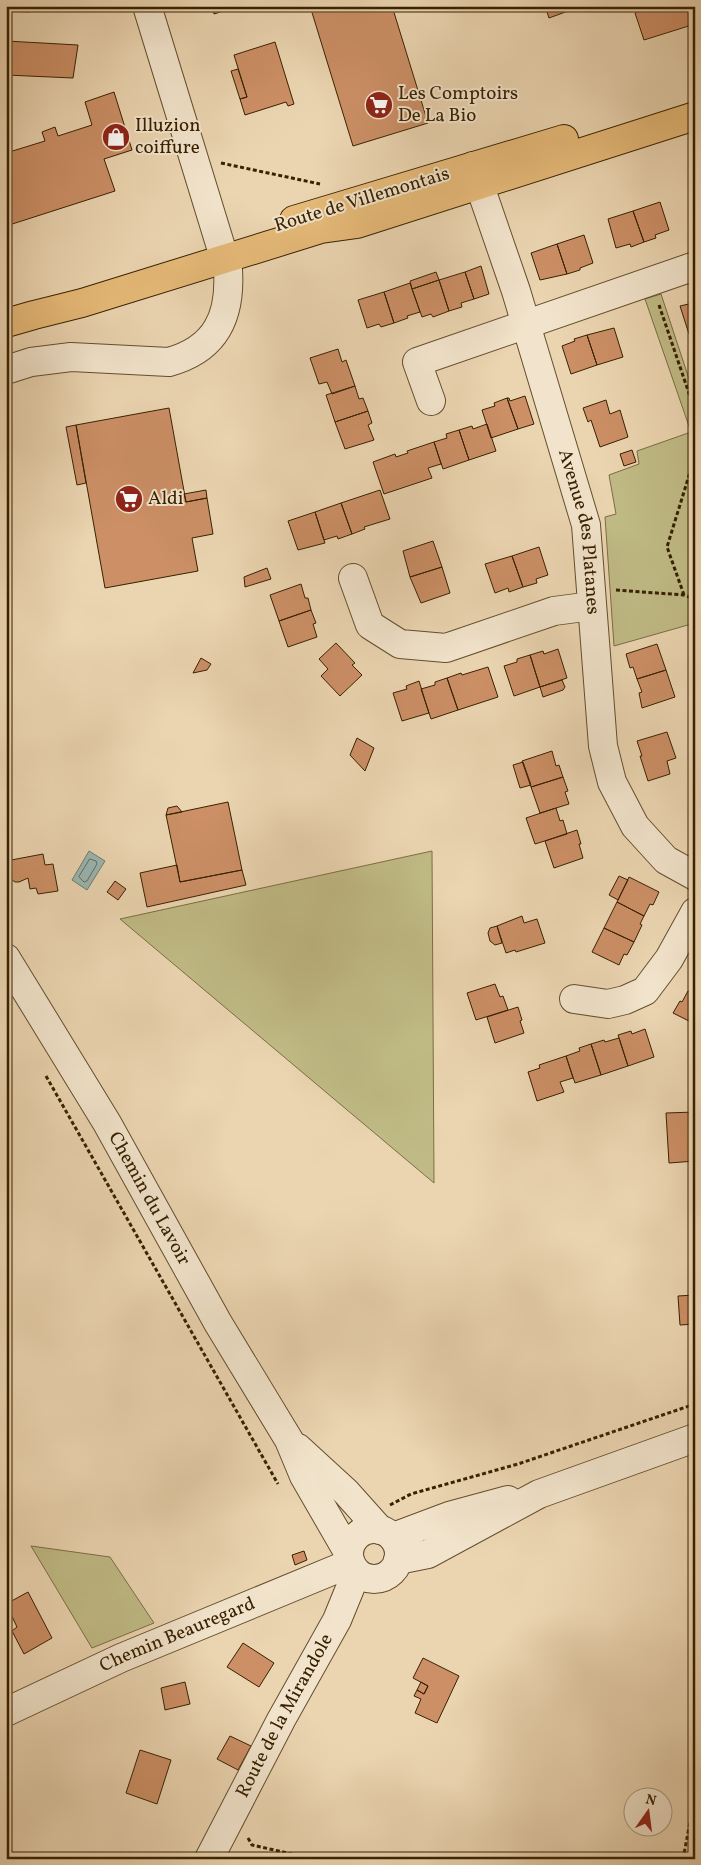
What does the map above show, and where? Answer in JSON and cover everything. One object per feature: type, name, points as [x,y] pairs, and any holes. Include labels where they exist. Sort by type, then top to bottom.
[{"type":"main road","name":"Route de Villemontais","points":[[476,176],[695,100]]},
{"type":"main road","name":"Route de Villemontais","points":[[6,324],[34,315],[77,294],[222,252],[377,194],[476,176],[695,116]]},
{"type":"street","points":[[6,370],[31,362],[71,356],[168,362],[184,358],[202,347],[216,331],[226,312],[229,286],[228,270],[147,6]]},
{"type":"street","name":"Avenue des Platanes","points":[[476,176],[526,324],[586,525],[603,746],[612,782],[635,826],[666,860],[695,876]]},
{"type":"street","points":[[431,401],[417,362],[695,266]]},
{"type":"street","points":[[353,578],[370,625],[400,644],[446,648],[591,597]]},
{"type":"street","points":[[574,999],[608,1004],[625,1000],[645,991],[669,959],[695,912]]},
{"type":"street","name":"Chemin du Lavoir","points":[[6,958],[106,1123],[218,1323],[289,1440],[304,1476],[352,1563]]},
{"type":"street","points":[[391,1542],[390,1573],[384,1577],[368,1578],[352,1563],[353,1540],[358,1534],[372,1529],[391,1542],[428,1554],[540,1494],[695,1438]]},
{"type":"street","name":"Chemin du Lavoir","points":[[289,1440],[346,1492],[391,1542]]},
{"type":"street","name":"Chemin Beauregard","points":[[6,1712],[121,1658],[352,1563]]},
{"type":"street","name":"Route de la Mirandole","points":[[210,1859],[281,1720],[337,1620],[355,1576],[352,1563]]},
{"type":"path","points":[[196,164],[215,162],[325,185]]},
{"type":"path","points":[[651,281],[695,411]]},
{"type":"path","points":[[684,595],[667,547],[695,456]]},
{"type":"path","points":[[591,597],[684,595],[695,599]]},
{"type":"path","points":[[46,1075],[281,1489]]},
{"type":"path","points":[[357,1504],[371,1497],[391,1505],[411,1494],[518,1464],[695,1404]]},
{"type":"path","points":[[683,1859],[695,1796]]},
{"type":"path","points":[[247,1836],[252,1845],[314,1859]]},
{"type":"shaded area","points":[[661,294],[695,397],[695,623],[614,646],[605,517],[616,514],[609,475],[639,464],[637,451],[691,432],[645,299]]},
{"type":"shaded area","points":[[432,851],[434,1183],[120,919]]},
{"type":"shaded area","points":[[31,1546],[110,1557],[154,1623],[92,1648]]},
{"type":"water","points":[[89,851],[105,861],[87,890],[72,880]]},
{"type":"building","points":[[6,6],[29,6],[29,12],[6,11]]},
{"type":"building","points":[[29,6],[84,6],[84,10],[29,8]]},
{"type":"building","points":[[212,6],[239,6],[214,14]]},
{"type":"building","points":[[310,6],[392,6],[428,123],[353,146]]},
{"type":"building","points":[[545,6],[582,6],[549,18]]},
{"type":"building","points":[[654,6],[690,6],[695,24],[644,40],[635,13]]},
{"type":"building","points":[[6,41],[78,45],[73,78],[6,75]]},
{"type":"building","points":[[275,42],[294,104],[288,106],[286,102],[245,115],[240,99],[247,97],[234,55]]},
{"type":"building","points":[[238,69],[247,97],[240,99],[231,71]]},
{"type":"building","points":[[114,92],[132,150],[104,159],[115,191],[6,226],[6,153],[45,141],[42,132],[55,127],[58,136],[92,125],[85,102]]},
{"type":"building","points":[[660,202],[669,230],[655,235],[656,238],[644,242],[633,211]]},
{"type":"building","points":[[633,211],[644,242],[631,247],[630,244],[616,248],[608,219]]},
{"type":"building","points":[[584,235],[593,263],[567,274],[557,244]]},
{"type":"building","points":[[557,244],[567,274],[540,280],[531,253]]},
{"type":"building","points":[[481,266],[489,294],[474,299],[465,272]]},
{"type":"building","points":[[436,272],[439,280],[412,289],[410,281]]},
{"type":"building","points":[[465,272],[474,299],[461,303],[462,307],[449,311],[439,280]]},
{"type":"building","points":[[439,280],[449,311],[433,317],[431,314],[422,317],[412,289]]},
{"type":"building","points":[[410,283],[420,312],[394,323],[384,292]]},
{"type":"building","points":[[384,292],[394,323],[381,327],[379,324],[367,328],[358,300]]},
{"type":"building","points":[[695,299],[695,332],[689,334],[680,306],[693,303],[692,300]]},
{"type":"building","points":[[614,328],[623,357],[597,365],[587,335]]},
{"type":"building","points":[[587,335],[597,365],[571,374],[562,346],[575,341],[574,339]]},
{"type":"building","points":[[338,349],[342,362],[346,360],[355,386],[332,394],[327,382],[319,384],[310,358]]},
{"type":"building","points":[[355,386],[359,399],[363,398],[368,411],[335,422],[326,395]]},
{"type":"building","points":[[525,396],[534,424],[518,429],[507,398],[510,401]]},
{"type":"building","points":[[507,398],[518,429],[491,438],[482,410],[495,406],[494,403]]},
{"type":"building","points":[[606,400],[610,414],[620,410],[628,437],[600,447],[591,420],[588,422],[583,408]]},
{"type":"building","points":[[169,408],[186,502],[207,498],[213,534],[192,538],[198,571],[105,588],[76,425]]},
{"type":"building","points":[[368,411],[372,423],[368,425],[374,440],[345,449],[335,422]]},
{"type":"building","points":[[487,424],[496,451],[469,460],[459,430],[472,426],[473,429]]},
{"type":"building","points":[[76,425],[86,483],[77,485],[66,427]]},
{"type":"building","points":[[459,430],[469,460],[443,469],[434,442],[447,438],[446,434]]},
{"type":"building","points":[[434,442],[441,464],[428,468],[432,478],[384,494],[373,462],[395,454],[396,457],[408,453],[407,451]]},
{"type":"building","points":[[632,450],[636,462],[624,466],[620,454]]},
{"type":"building","points":[[206,490],[207,498],[186,502],[184,494]]},
{"type":"building","points":[[380,490],[390,519],[364,527],[365,529],[352,534],[341,503]]},
{"type":"building","points":[[341,503],[352,534],[338,539],[337,536],[324,540],[315,512]]},
{"type":"building","points":[[315,512],[325,543],[298,550],[288,521]]},
{"type":"building","points":[[433,541],[442,567],[410,577],[403,551]]},
{"type":"building","points":[[539,547],[548,575],[536,579],[537,583],[523,587],[512,556]]},
{"type":"building","points":[[512,556],[523,587],[509,592],[508,588],[495,593],[485,564]]},
{"type":"building","points":[[442,567],[450,593],[421,603],[410,577]]},
{"type":"building","points":[[267,568],[271,579],[245,587],[244,577]]},
{"type":"building","points":[[301,584],[305,598],[308,598],[311,610],[279,621],[270,595]]},
{"type":"building","points":[[311,610],[316,623],[313,624],[317,637],[288,647],[279,621]]},
{"type":"building","points":[[336,643],[355,663],[352,665],[362,675],[340,696],[321,676],[328,669],[319,659]]},
{"type":"building","points":[[657,644],[666,670],[637,679],[633,667],[630,668],[626,654]]},
{"type":"building","points":[[558,649],[567,678],[540,687],[530,655],[543,651],[544,654]]},
{"type":"building","points":[[530,655],[540,687],[514,696],[504,666]]},
{"type":"building","points":[[201,658],[211,664],[207,670],[193,673]]},
{"type":"building","points":[[488,667],[498,697],[458,710],[447,678]]},
{"type":"building","points":[[666,670],[675,697],[642,708],[639,693],[642,692],[637,679]]},
{"type":"building","points":[[447,678],[458,710],[431,719],[421,689],[435,685],[435,682]]},
{"type":"building","points":[[562,680],[565,687],[563,690],[543,697],[540,687]]},
{"type":"building","points":[[419,681],[429,713],[402,721],[393,693],[407,689],[406,686]]},
{"type":"building","points":[[667,732],[676,758],[667,761],[670,774],[648,781],[637,741]]},
{"type":"building","points":[[357,738],[374,748],[365,771],[350,755]]},
{"type":"building","points":[[552,751],[556,766],[559,765],[563,777],[531,787],[522,761]]},
{"type":"building","points":[[523,762],[531,785],[520,788],[513,765]]},
{"type":"building","points":[[563,777],[568,791],[565,792],[569,804],[540,813],[531,787]]},
{"type":"building","points":[[228,802],[242,870],[180,882],[166,815]]},
{"type":"building","points":[[177,806],[182,812],[166,815],[168,808]]},
{"type":"building","points":[[556,808],[560,821],[563,820],[567,834],[535,844],[526,818]]},
{"type":"building","points":[[577,830],[583,858],[554,868],[545,841]]},
{"type":"building","points":[[43,854],[45,865],[53,864],[58,891],[38,894],[36,888],[30,889],[28,878],[19,882],[11,879],[6,880],[6,861]]},
{"type":"building","points":[[177,865],[180,882],[242,870],[246,885],[147,907],[140,873]]},
{"type":"building","points":[[619,876],[628,880],[618,900],[609,895]]},
{"type":"building","points":[[629,877],[659,892],[653,905],[650,904],[644,916],[617,902]]},
{"type":"building","points":[[115,881],[126,889],[118,900],[107,892]]},
{"type":"building","points":[[617,902],[644,916],[634,942],[604,928]]},
{"type":"building","points":[[522,916],[524,923],[537,919],[545,943],[516,952],[515,950],[506,953],[497,926]]},
{"type":"building","points":[[497,926],[502,943],[495,945],[490,941],[488,933],[490,928]]},
{"type":"building","points":[[604,928],[634,942],[627,955],[624,954],[619,965],[592,952]]},
{"type":"building","points":[[495,984],[500,997],[503,996],[508,1010],[476,1020],[467,993]]},
{"type":"building","points":[[688,991],[695,994],[695,1024],[673,1013]]},
{"type":"building","points":[[518,1007],[524,1033],[495,1043],[487,1017]]},
{"type":"building","points":[[645,1029],[654,1057],[628,1066],[618,1035],[631,1031],[632,1034]]},
{"type":"building","points":[[619,1038],[628,1066],[601,1075],[591,1044]]},
{"type":"building","points":[[591,1044],[601,1075],[575,1083],[566,1056],[580,1051],[579,1048]]},
{"type":"building","points":[[566,1056],[573,1078],[560,1082],[564,1092],[537,1101],[528,1072],[540,1068],[539,1065]]},
{"type":"building","points":[[695,1112],[695,1161],[669,1163],[666,1113]]},
{"type":"building","points":[[695,1295],[695,1324],[680,1325],[678,1296]]},
{"type":"building","points":[[304,1551],[307,1560],[295,1565],[292,1555]]},
{"type":"building","points":[[28,1592],[52,1638],[24,1654],[12,1631],[17,1627],[6,1604]]},
{"type":"building","points":[[243,1643],[274,1663],[259,1687],[227,1667]]},
{"type":"building","points":[[423,1658],[459,1676],[437,1723],[415,1713],[421,1699],[414,1696],[417,1690],[424,1694],[428,1686],[413,1678]]},
{"type":"building","points":[[185,1682],[190,1704],[165,1710],[161,1688]]},
{"type":"building","points":[[421,1682],[428,1686],[424,1694],[417,1690]]},
{"type":"building","points":[[230,1736],[251,1746],[238,1770],[217,1759]]},
{"type":"building","points":[[140,1750],[171,1760],[157,1804],[126,1793]]},
{"type":"place","name":"Les Comptoirs De La Bio","points":[[379,105]]},
{"type":"place","name":"Illuzion coiffure","points":[[116,137]]},
{"type":"place","name":"Aldi","points":[[129,499]]}]
